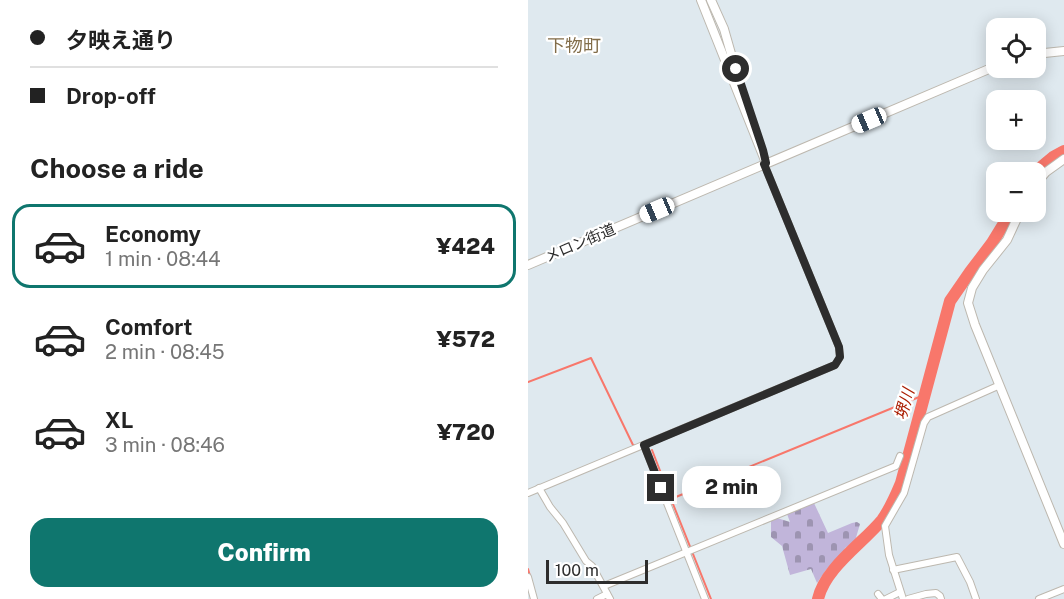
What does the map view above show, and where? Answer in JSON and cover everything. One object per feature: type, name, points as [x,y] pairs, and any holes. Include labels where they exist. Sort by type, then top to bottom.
[{"type":"street","points":[[528,493],[835,365],[840,357],[839,347],[701,0]]},
{"type":"street","points":[[711,0],[724,28],[765,164]]},
{"type":"street","points":[[1046,53],[1064,51]]},
{"type":"street","name":"メロン街道","points":[[528,265],[986,70]]},
{"type":"street","points":[[1046,172],[1064,159]]},
{"type":"street","points":[[1015,222],[1007,240],[972,288],[968,303],[1064,544]]},
{"type":"street","points":[[882,597],[902,596],[889,555],[885,526],[904,494],[924,423],[928,417],[1000,385]]},
{"type":"street","points":[[644,445],[705,599]]},
{"type":"street","points":[[604,586],[896,466],[900,456]]},
{"type":"street","points":[[539,488],[604,586],[609,597],[597,599]]},
{"type":"street","points":[[893,570],[957,557],[976,599]]},
{"type":"street","points":[[528,577],[534,599]]},
{"type":"street","points":[[1039,599],[1064,589]]},
{"type":"street","points":[[908,599],[936,593],[941,599]]},
{"type":"green space","points":[[814,503],[828,533],[852,523],[860,524],[855,541],[845,548],[817,583],[811,569],[790,575],[782,546],[771,537],[771,521],[777,518],[790,522],[787,514]]},
{"type":"waterway","name":"堺川","points":[[1046,163],[1064,151]]},
{"type":"waterway","name":"堺川","points":[[818,599],[828,577],[882,520],[893,502],[901,483],[950,301],[1005,222]]},
{"type":"waterway","points":[[528,382],[591,358],[633,445],[636,446]]},
{"type":"waterway","points":[[711,599],[671,499],[924,395]]},
{"type":"waterway","points":[[652,450],[671,499]]},
{"type":"waterway","points":[[528,569],[530,576]]},
{"type":"district","name":"下物町","points":[[574,46]]},
{"type":"route","points":[[661,488],[644,445],[835,365],[840,357],[839,347],[764,164],[766,163],[763,150],[736,69]]}]
